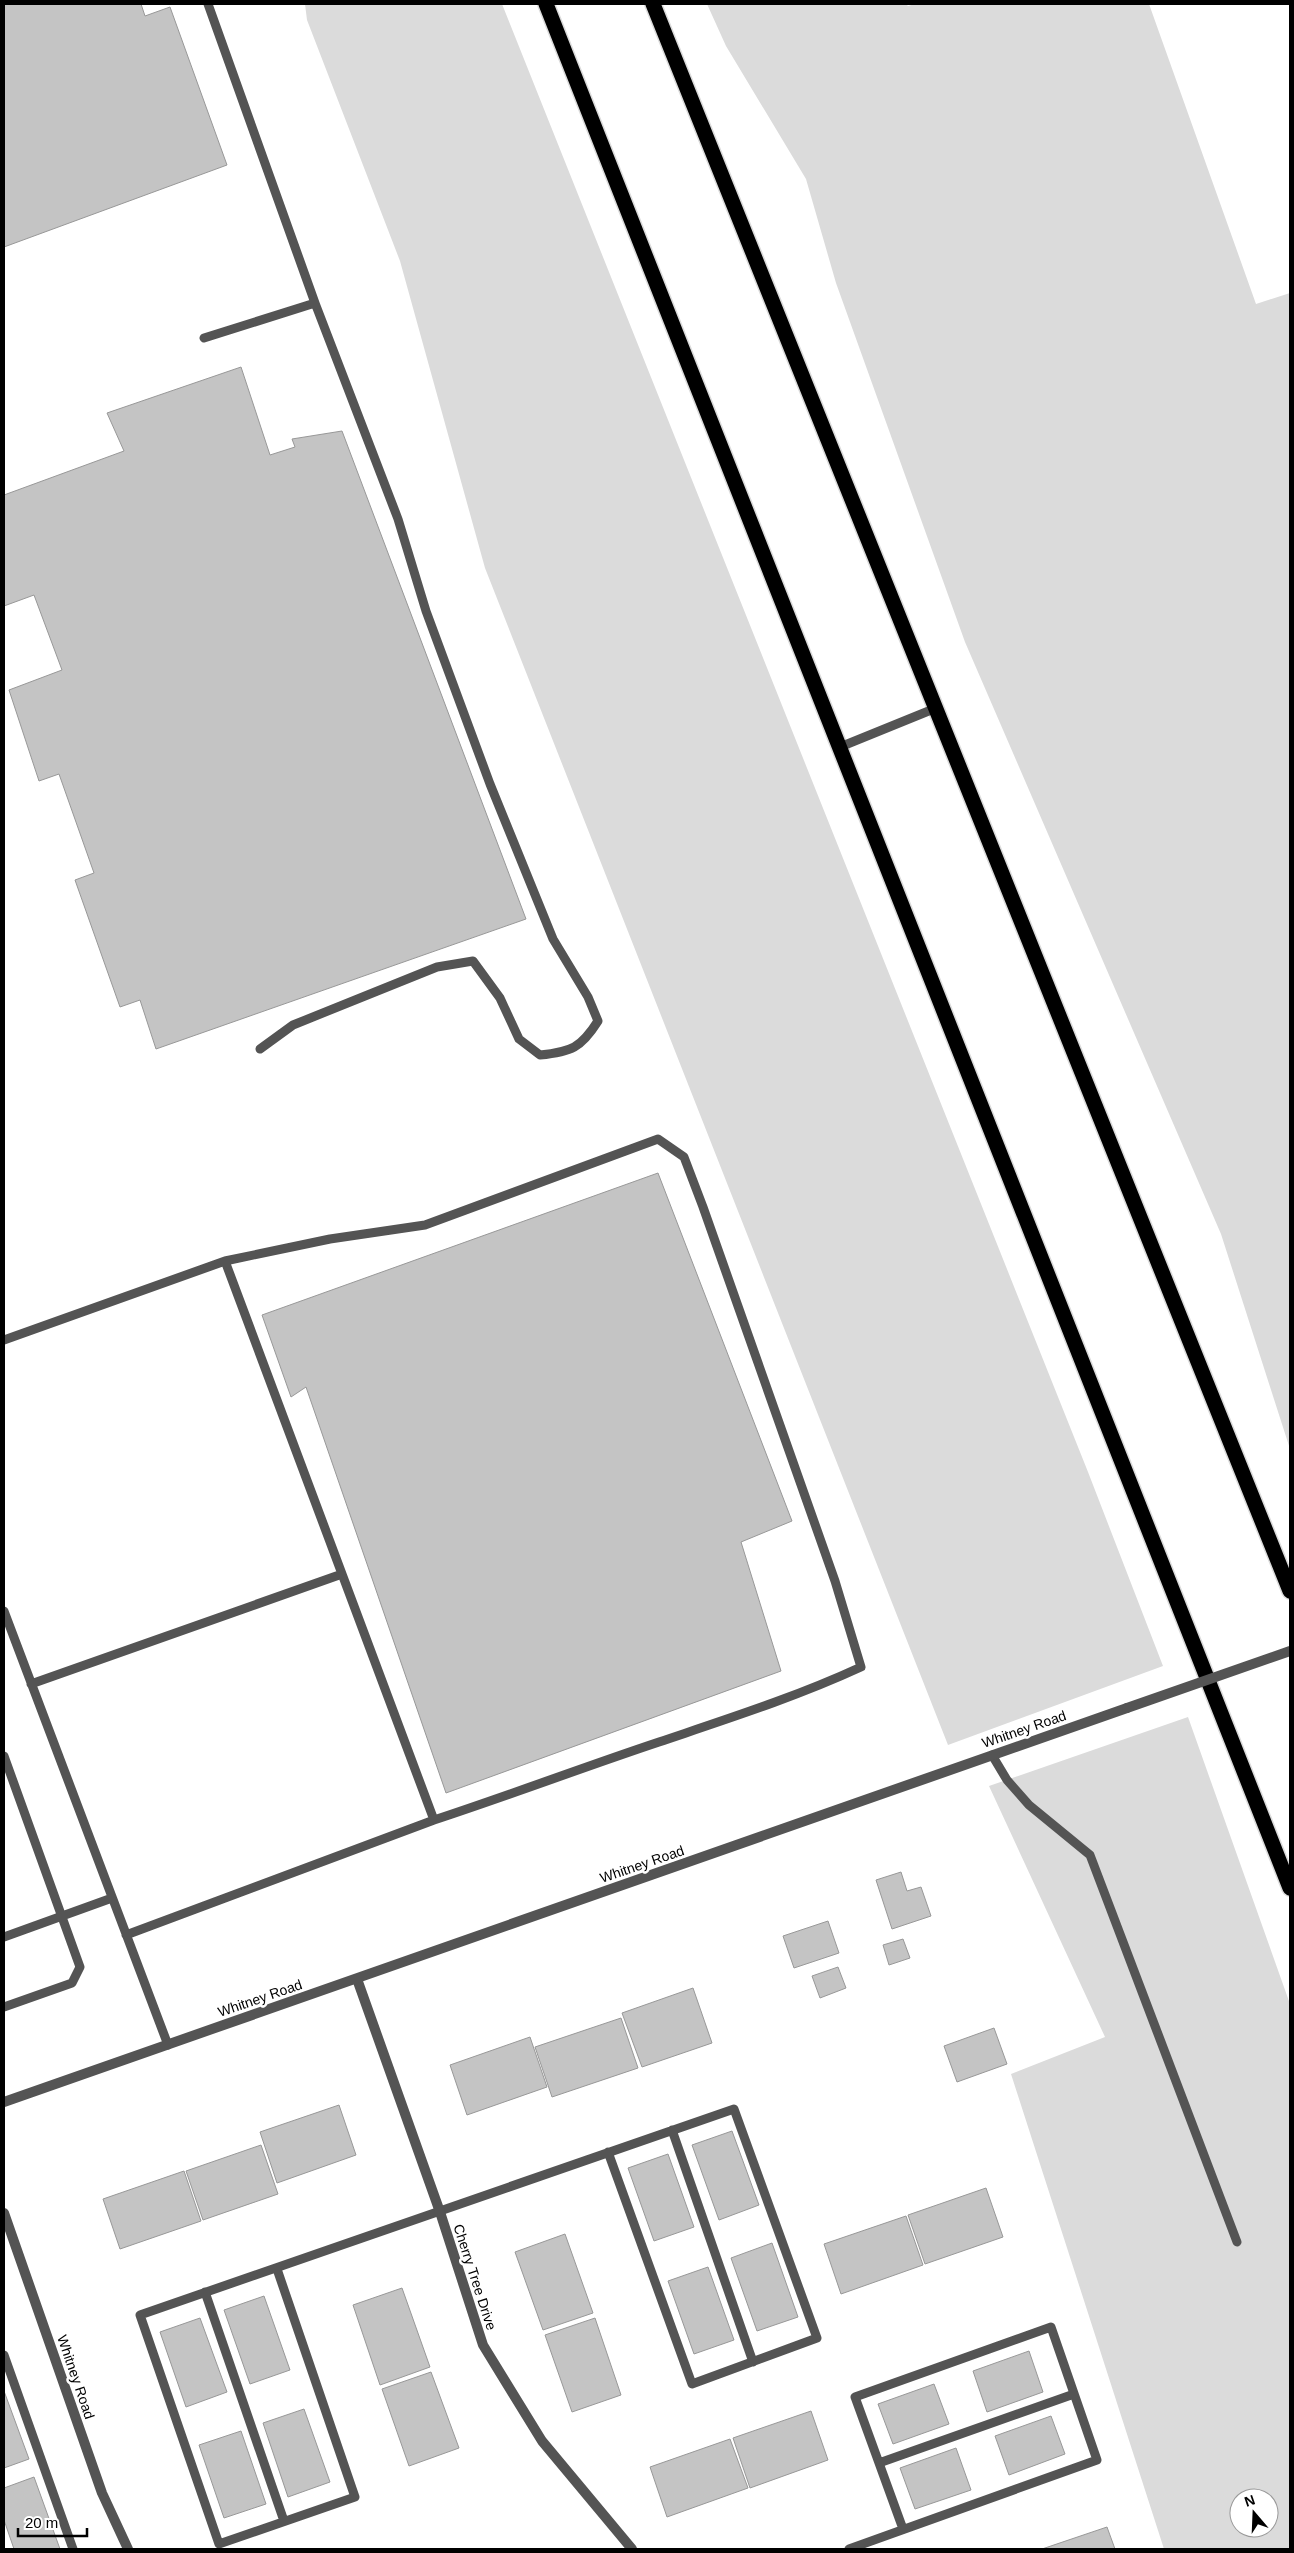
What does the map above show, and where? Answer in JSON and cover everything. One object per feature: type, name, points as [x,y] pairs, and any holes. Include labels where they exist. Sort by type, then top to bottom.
[{"type":"highway","points":[[546,4],[1290,1888]]},
{"type":"highway","points":[[653,4],[1290,1591]]},
{"type":"street","name":"Whitney Road","points":[[4,2102],[1290,1651]]},
{"type":"street","name":"Cherry Tree Drive","points":[[357,1979],[440,2212],[483,2344],[542,2441],[632,2549]]},
{"type":"street","name":"Whitney Road","points":[[4,2213],[102,2493],[128,2549]]},
{"type":"lane","points":[[208,4],[315,303],[398,519],[426,612],[490,784],[553,939],[588,998],[598,1021],[586,1039],[564,1053],[540,1055],[519,1039],[500,998],[474,961],[438,967],[293,1025],[260,1049]]},
{"type":"lane","points":[[204,338],[315,303]]},
{"type":"lane","points":[[840,747],[936,708]]},
{"type":"lane","points":[[4,1340],[225,1261],[330,1239],[425,1225],[658,1139],[684,1157],[724,1262],[835,1581],[861,1667],[720,1723],[659,1742],[434,1820],[126,1936]]},
{"type":"lane","points":[[225,1261],[434,1820]]},
{"type":"lane","points":[[31,1684],[342,1574]]},
{"type":"lane","points":[[5,1616],[168,2045]]},
{"type":"lane","points":[[992,1755],[1007,1780],[1029,1805],[1090,1855],[1236,2242]]},
{"type":"lane","points":[[4,1756],[80,1967],[72,1983],[4,2007]]},
{"type":"lane","points":[[4,1937],[112,1898]]},
{"type":"lane","points":[[277,2268],[355,2497],[219,2544],[140,2315],[608,2152],[734,2109],[817,2338],[692,2384],[608,2152]]},
{"type":"lane","points":[[672,2130],[753,2362]]},
{"type":"lane","points":[[206,2292],[284,2521]]},
{"type":"lane","points":[[849,2549],[1097,2460],[1051,2327],[855,2397],[902,2529]]},
{"type":"lane","points":[[4,2355],[73,2549]]},
{"type":"lane","points":[[880,2463],[1074,2394]]},
{"type":"shaded area","points":[[305,4],[502,4],[1088,1472],[1163,1666],[948,1745],[485,568],[400,261],[307,20]]},
{"type":"shaded area","points":[[707,4],[906,4],[908,6],[915,4],[1149,4],[1256,304],[1290,293],[1290,1449],[1221,1234],[965,642],[836,283],[806,179],[726,46]]},
{"type":"shaded area","points":[[1188,1717],[1290,2004],[1290,2549],[1164,2549],[1011,2074],[1105,2037],[989,1786]]},
{"type":"building","points":[[4,4],[141,4],[145,16],[170,7],[227,165],[4,247]]},
{"type":"building","points":[[241,367],[270,455],[295,447],[292,439],[342,431],[526,919],[156,1049],[140,1000],[120,1007],[75,880],[94,873],[59,774],[39,781],[9,690],[62,670],[34,595],[4,606],[4,495],[124,451],[107,413]]},
{"type":"building","points":[[658,1173],[792,1521],[741,1542],[781,1671],[446,1793],[306,1387],[291,1397],[262,1315]]},
{"type":"building","points":[[901,1872],[907,1891],[921,1887],[931,1916],[892,1929],[876,1880]]},
{"type":"building","points":[[828,1921],[839,1953],[794,1968],[783,1936]]},
{"type":"building","points":[[903,1939],[910,1958],[889,1965],[883,1945]]},
{"type":"building","points":[[838,1967],[846,1988],[820,1998],[812,1976]]},
{"type":"building","points":[[693,1988],[712,2043],[642,2067],[622,2013]]},
{"type":"building","points":[[621,2018],[638,2068],[552,2097],[535,2047]]},
{"type":"building","points":[[994,2028],[1007,2064],[957,2082],[944,2046]]},
{"type":"building","points":[[530,2037],[547,2087],[467,2115],[450,2065]]},
{"type":"building","points":[[339,2105],[356,2155],[277,2183],[260,2132]]},
{"type":"building","points":[[732,2131],[759,2205],[719,2220],[692,2145]]},
{"type":"building","points":[[261,2145],[278,2194],[203,2220],[186,2171]]},
{"type":"building","points":[[668,2154],[694,2227],[654,2241],[628,2168]]},
{"type":"building","points":[[184,2171],[201,2221],[120,2249],[103,2199]]},
{"type":"building","points":[[986,2188],[1003,2237],[925,2264],[908,2215]]},
{"type":"building","points":[[906,2216],[923,2265],[841,2294],[824,2244]]},
{"type":"building","points":[[565,2234],[593,2313],[543,2330],[515,2252]]},
{"type":"building","points":[[772,2243],[798,2317],[757,2331],[731,2258]]},
{"type":"building","points":[[708,2267],[734,2340],[694,2354],[668,2281]]},
{"type":"building","points":[[402,2288],[430,2367],[380,2385],[353,2305]]},
{"type":"building","points":[[264,2296],[290,2370],[250,2384],[224,2310]]},
{"type":"building","points":[[200,2318],[227,2392],[186,2407],[160,2332]]},
{"type":"building","points":[[595,2318],[621,2395],[572,2412],[545,2335]]},
{"type":"building","points":[[1029,2351],[1043,2392],[987,2412],[973,2371]]},
{"type":"building","points":[[431,2372],[459,2448],[409,2466],[382,2389]]},
{"type":"building","points":[[934,2384],[949,2424],[893,2444],[878,2404]]},
{"type":"building","points":[[4,2391],[29,2459],[4,2468]]},
{"type":"building","points":[[304,2409],[330,2482],[288,2497],[263,2423]]},
{"type":"building","points":[[811,2411],[828,2460],[750,2488],[733,2438]]},
{"type":"building","points":[[1051,2416],[1065,2454],[1009,2475],[995,2436]]},
{"type":"building","points":[[241,2431],[266,2504],[224,2518],[199,2445]]},
{"type":"building","points":[[730,2439],[748,2488],[667,2517],[650,2467]]},
{"type":"building","points":[[956,2448],[971,2490],[915,2509],[900,2468]]},
{"type":"building","points":[[34,2477],[60,2549],[14,2549],[4,2520],[4,2488]]},
{"type":"building","points":[[1107,2527],[1115,2549],[1042,2549]]}]
